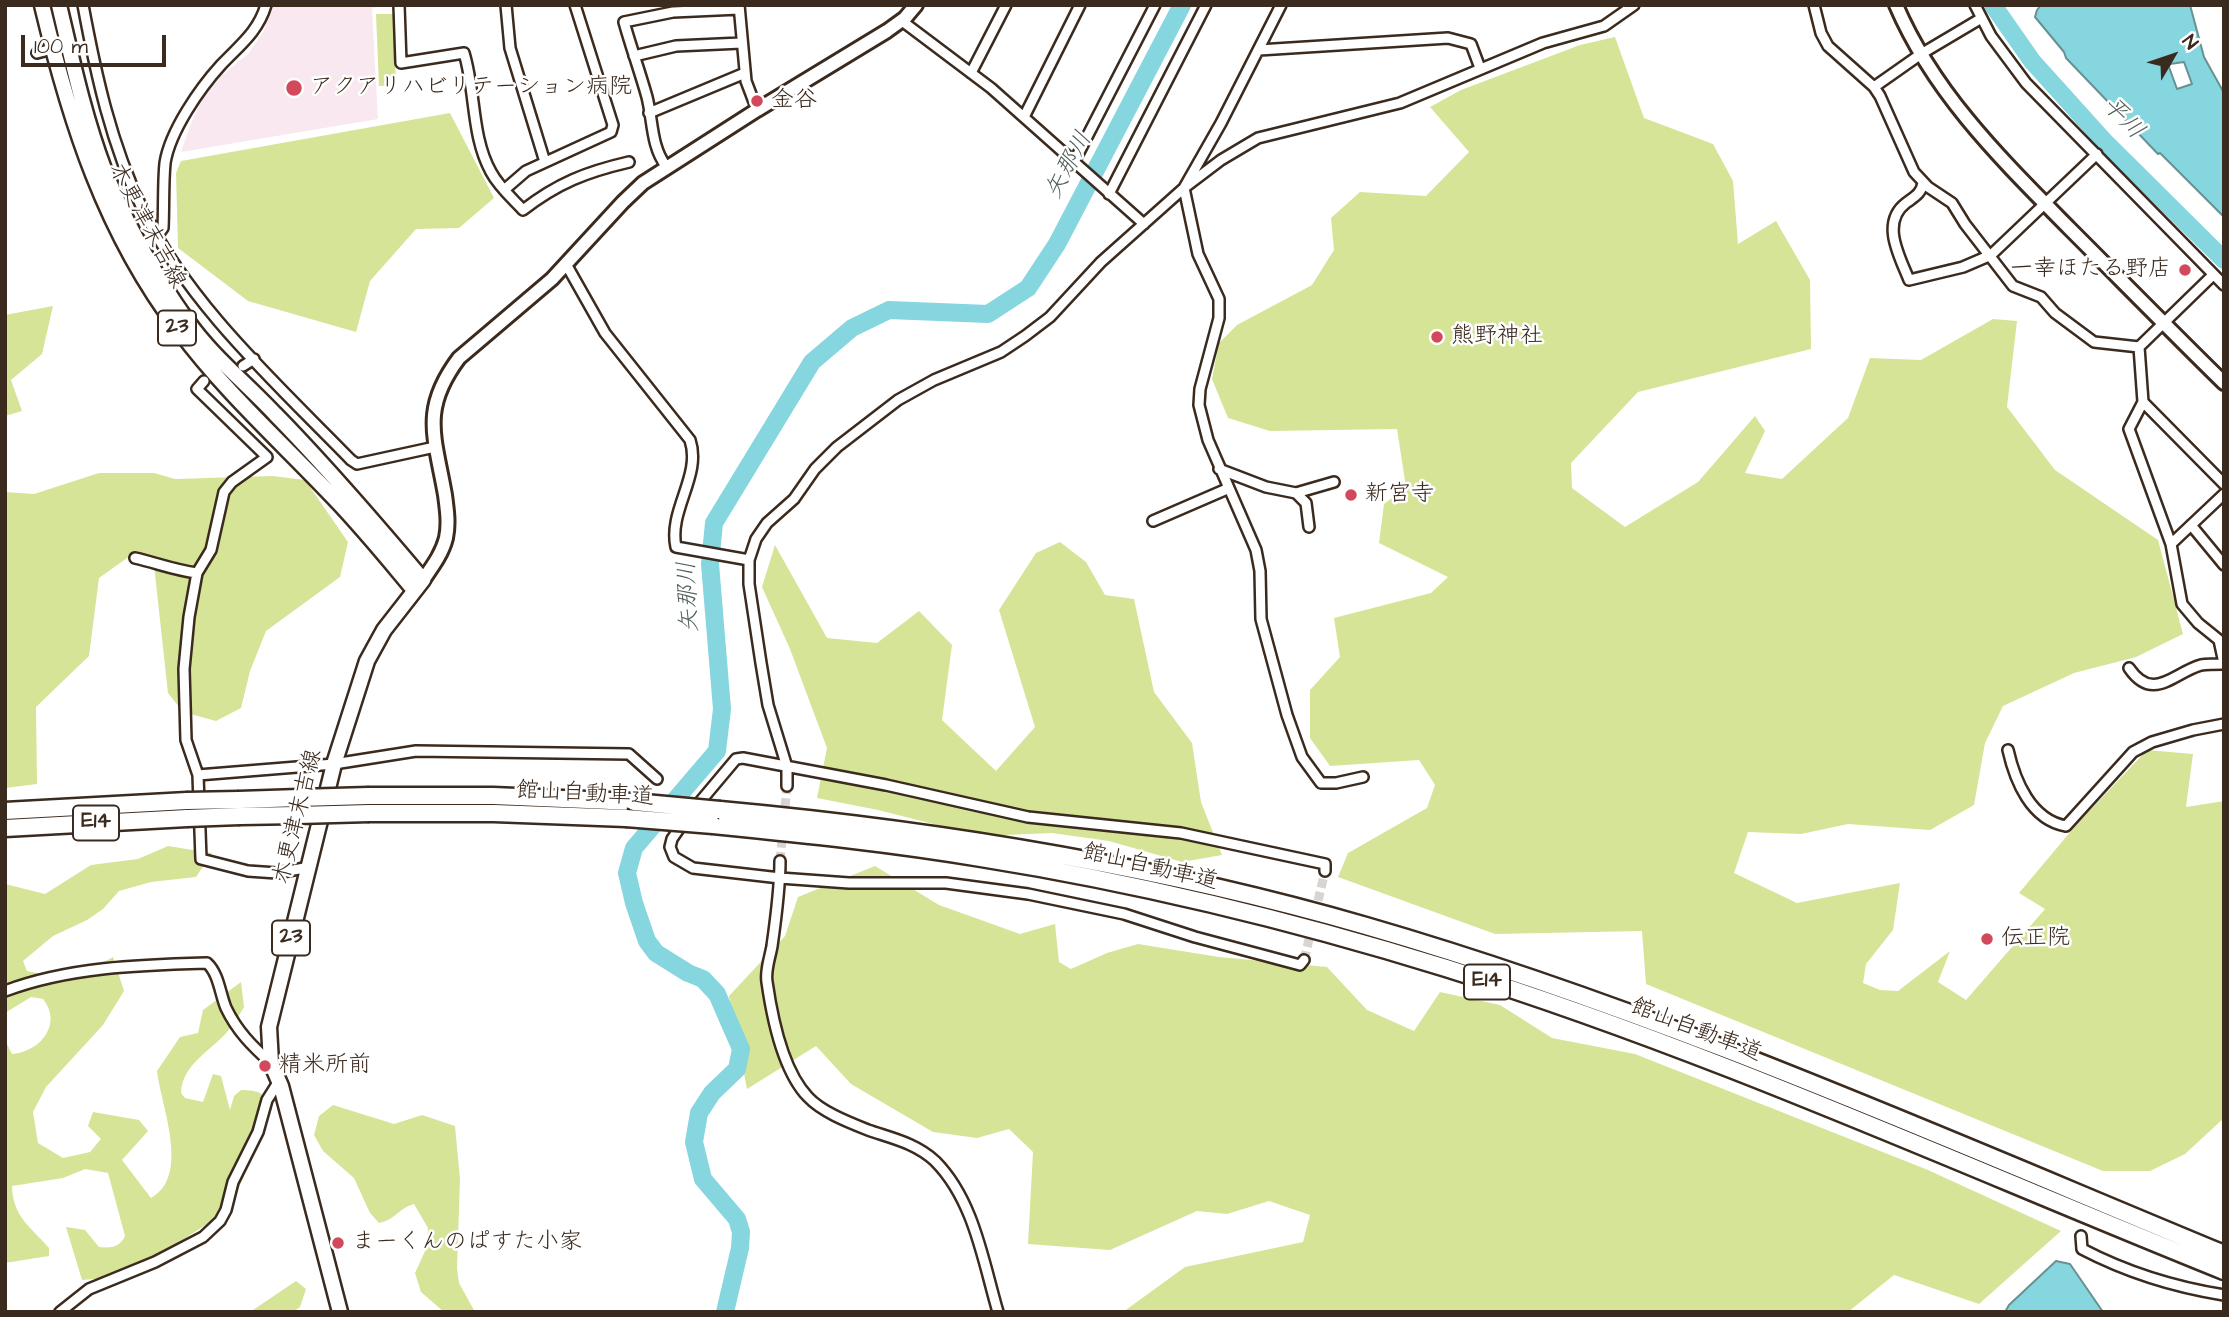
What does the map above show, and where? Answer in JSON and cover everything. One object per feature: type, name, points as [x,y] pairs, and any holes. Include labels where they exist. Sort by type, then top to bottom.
[{"type":"highway","name":"館山自動車道","points":[[5,828],[187,818],[299,798],[493,796],[626,818],[716,817],[839,821],[983,841],[1140,870],[1362,925],[1541,981],[1726,1048],[2224,1254]]},
{"type":"highway","name":"館山自動車道","points":[[5,811],[187,801],[298,815],[494,813],[634,802],[837,837],[1054,870],[1137,887],[1260,916],[1395,953],[1536,998],[1721,1064],[2224,1272]]},
{"type":"main road","name":"木更津末吉線","points":[[42,5],[70,114],[89,167],[143,276],[179,331],[286,449],[419,585]]},
{"type":"main road","name":"木更津末吉線","points":[[59,5],[85,110],[103,168],[141,248],[189,324],[226,366],[342,484],[419,585]]},
{"type":"main road","name":"木更津末吉線","points":[[340,1312],[279,1081],[271,1063],[269,1027],[334,764],[367,661],[384,630],[419,585]]},
{"type":"street","points":[[83,5],[106,114],[118,152],[143,210],[206,305],[254,359],[357,464],[435,447]]},
{"type":"street","points":[[141,248],[163,228],[166,161],[173,140],[200,91],[220,66],[254,33],[266,5]]},
{"type":"street","points":[[399,5],[401,63],[464,53],[470,75],[478,136],[490,172],[523,210],[548,191],[592,170],[629,162]]},
{"type":"street","points":[[506,5],[510,48],[545,162]]},
{"type":"street","points":[[504,190],[526,171],[611,132],[612,125],[575,5]]},
{"type":"street","points":[[419,585],[439,556],[448,524],[432,420],[434,406],[449,372],[459,358],[552,279],[632,193],[666,166],[902,21],[916,5]]},
{"type":"street","points":[[971,73],[1006,5]]},
{"type":"street","points":[[1024,117],[1080,5]]},
{"type":"street","points":[[1076,164],[1155,5]]},
{"type":"street","points":[[1106,192],[1206,5]]},
{"type":"street","points":[[1281,5],[1221,123],[1184,188],[1198,254],[1219,299],[1219,318],[1200,388],[1199,405],[1219,470],[1256,550],[1260,571],[1261,619],[1287,715],[1302,757],[1321,783],[1336,783],[1363,777]]},
{"type":"street","points":[[787,786],[787,767],[768,705],[749,584],[749,560],[756,539],[767,523],[794,499],[815,469],[837,447],[898,400],[934,380],[1001,352],[1025,336],[1050,317],[1101,262],[1184,188],[1221,160],[1258,138],[1399,103],[1543,43],[1604,26],[1634,5]]},
{"type":"street","points":[[1814,5],[1821,33],[1828,46],[1874,87],[1893,121],[1914,172],[1923,183],[1952,203],[2013,286],[2041,297],[2054,313],[2094,342],[2138,347],[2213,275]]},
{"type":"street","points":[[1896,5],[1941,88],[1970,124],[2224,383]]},
{"type":"street","points":[[1975,5],[1980,19],[2026,83],[2224,285]]},
{"type":"street","points":[[666,166],[655,144],[624,22],[673,12],[739,7],[745,73],[757,110]]},
{"type":"street","points":[[1874,87],[1921,54],[1980,19]]},
{"type":"street","points":[[902,21],[1024,117],[1144,224]]},
{"type":"street","points":[[1259,50],[1448,38],[1471,44],[1480,68]]},
{"type":"street","points":[[634,56],[676,46],[741,43]]},
{"type":"street","points":[[37,53],[52,49]]},
{"type":"street","points":[[649,113],[745,73]]},
{"type":"street","points":[[1923,183],[1922,190],[1916,197],[1903,205],[1892,228],[1895,244],[1909,280],[1963,267],[1991,255],[2097,155]]},
{"type":"street","points":[[566,264],[605,333],[690,439],[690,475],[673,531],[677,547],[749,560]]},
{"type":"street","points":[[2129,668],[2143,682],[2157,685],[2202,665],[2224,664],[2219,640],[2198,623],[2182,604],[2171,544],[2129,429],[2143,402],[2138,347]]},
{"type":"street","points":[[243,366],[254,359]]},
{"type":"street","points":[[204,381],[197,389],[267,457]]},
{"type":"street","points":[[2143,402],[2224,484]]},
{"type":"street","points":[[286,449],[267,457],[232,482],[224,492],[211,550],[197,573],[189,617],[184,669],[186,740],[198,775],[201,859],[248,870],[277,873],[310,867]]},
{"type":"street","points":[[1219,470],[1266,487],[1296,494],[1306,503],[1309,527]]},
{"type":"street","points":[[1296,494],[1335,482]]},
{"type":"street","points":[[1153,521],[1227,489]]},
{"type":"street","points":[[2171,544],[2224,494]]},
{"type":"street","points":[[2191,525],[2224,565]]},
{"type":"street","points":[[135,558],[171,570],[197,573]]},
{"type":"street","points":[[2008,750],[2013,774],[2022,791],[2052,824],[2066,826],[2133,752],[2152,742],[2224,724]]},
{"type":"street","points":[[198,775],[334,764],[416,751],[629,754],[657,779]]},
{"type":"street","points":[[1304,960],[1300,965],[1195,937],[1124,914],[1028,894],[946,883],[849,883],[693,867],[674,857],[670,843],[677,830],[736,759],[886,785],[1028,817],[1147,828],[1237,843],[1325,864],[1325,871]]},
{"type":"street","points":[[780,861],[766,979],[782,1047],[797,1083],[807,1096],[822,1108],[865,1129],[917,1148],[946,1173],[959,1192],[974,1229],[998,1312]]},
{"type":"street","points":[[5,991],[37,979],[62,974],[163,964],[206,963],[212,968],[226,1008],[243,1038],[271,1063]]},
{"type":"street","points":[[60,1312],[89,1289],[155,1262],[203,1237],[220,1221],[226,1210],[233,1182],[258,1132],[267,1100],[279,1081]]},
{"type":"street","points":[[2081,1236],[2082,1249],[2106,1262],[2183,1287],[2224,1295]]},
{"type":"shaded area","name":"アクアリハビリテーション病院","points":[[271,5],[380,5],[372,9],[378,119],[181,152],[202,99],[220,77],[248,54],[264,31]]},
{"type":"green space","points":[[376,14],[393,14],[396,85],[379,86]]},
{"type":"green space","points":[[1615,37],[1644,118],[1713,144],[1733,181],[1738,244],[1776,221],[1810,280],[1811,349],[1638,392],[1571,463],[1572,488],[1625,527],[1698,482],[1755,416],[1765,431],[1745,473],[1782,479],[1848,418],[1870,358],[1921,360],[1993,319],[2017,321],[2007,407],[2055,470],[2158,540],[2183,634],[2136,657],[2074,673],[2003,706],[1985,743],[1974,805],[1930,830],[1848,824],[1801,834],[1748,832],[1734,873],[1797,903],[1900,883],[1893,930],[1866,964],[1863,983],[1880,990],[1898,991],[1950,951],[1938,982],[1966,1000],[2045,909],[2019,893],[2077,824],[2147,750],[2193,754],[2186,807],[2224,801],[2224,1118],[2185,1154],[2150,1171],[2103,1171],[1646,984],[1642,931],[1495,934],[1338,877],[1348,853],[1427,808],[1435,785],[1419,760],[1330,766],[1310,738],[1310,690],[1340,657],[1334,618],[1431,593],[1448,577],[1379,543],[1384,504],[1406,487],[1397,429],[1270,431],[1228,418],[1212,379],[1219,343],[1237,325],[1312,285],[1334,250],[1331,218],[1360,192],[1426,196],[1469,152],[1430,107],[1461,90],[1580,45]]},
{"type":"green space","points":[[450,113],[494,198],[459,228],[416,229],[370,281],[356,332],[248,301],[178,248],[176,173],[181,161]]},
{"type":"green space","points":[[53,306],[42,354],[11,380],[22,411],[5,416],[5,315]]},
{"type":"green space","points":[[99,473],[154,473],[175,479],[273,476],[305,480],[348,542],[340,577],[266,631],[250,671],[241,708],[216,721],[183,712],[168,693],[154,565],[134,553],[99,578],[89,656],[36,707],[37,784],[5,788],[5,492],[34,494]]},
{"type":"green space","points":[[1060,542],[1086,562],[1105,595],[1134,599],[1154,692],[1192,743],[1201,802],[1222,855],[1182,862],[1109,841],[1052,833],[981,836],[817,798],[827,748],[790,649],[762,587],[775,545],[827,638],[877,643],[919,611],[952,645],[942,720],[996,771],[1035,727],[999,610],[1036,553]]},
{"type":"green space","points":[[168,846],[212,853],[196,877],[151,882],[119,891],[103,909],[53,936],[23,961],[27,971],[73,980],[113,957],[124,991],[103,1025],[46,1087],[33,1112],[38,1143],[63,1158],[90,1152],[101,1139],[88,1126],[93,1112],[139,1120],[148,1131],[122,1160],[151,1198],[163,1188],[172,1157],[157,1071],[180,1037],[198,1033],[203,1010],[241,982],[244,1007],[228,1031],[186,1074],[181,1093],[185,1098],[203,1102],[213,1074],[221,1076],[230,1110],[234,1096],[241,1090],[261,1093],[272,1109],[230,1209],[164,1252],[142,1275],[82,1280],[66,1227],[85,1230],[99,1247],[114,1246],[125,1236],[108,1173],[85,1169],[63,1178],[12,1186],[19,1213],[49,1248],[49,1256],[5,1263],[5,1040],[12,1054],[31,1048],[46,1035],[51,1018],[43,999],[31,997],[5,1013],[5,884],[45,894],[91,865],[138,859]]},
{"type":"green space","points":[[875,866],[939,905],[1020,934],[1055,924],[1059,962],[1071,969],[1107,953],[1138,944],[1219,957],[1327,967],[1367,1010],[1414,1031],[1440,992],[1500,1005],[1552,1038],[1635,1054],[1928,1170],[2061,1231],[1979,1304],[1894,1275],[1848,1312],[1123,1312],[1185,1267],[1303,1242],[1310,1215],[1269,1201],[1227,1214],[1197,1211],[1110,1250],[1028,1244],[1033,1152],[1009,1129],[977,1138],[933,1132],[851,1084],[816,1046],[747,1089],[729,996],[785,936],[798,897]]},
{"type":"green space","points":[[333,1105],[394,1124],[422,1115],[455,1126],[460,1179],[457,1268],[459,1283],[475,1312],[444,1312],[421,1292],[415,1273],[426,1249],[428,1228],[414,1204],[379,1223],[370,1213],[354,1178],[323,1151],[314,1135],[319,1116]]},
{"type":"green space","points":[[296,1281],[306,1289],[300,1307],[293,1312],[250,1312]]},
{"type":"water","points":[[2041,5],[2190,5],[2204,57],[2224,93],[2224,217],[2160,153],[2158,154],[2066,58],[2035,17]],"holes":[[[2184,62],[2192,84],[2177,89],[2170,64]]]},
{"type":"water","points":[[2056,1261],[2070,1264],[2103,1312],[2005,1312],[2009,1305]]},
{"type":"waterway","name":"矢那川","points":[[725,1312],[740,1248],[741,1232],[737,1219],[703,1179],[694,1142],[699,1113],[712,1093],[737,1069],[741,1049],[717,994],[703,979],[656,953],[647,941],[627,873],[634,848],[717,751],[722,709],[710,564],[714,523],[812,362],[852,328],[889,310],[988,314],[1028,288],[1057,244],[1182,5]]},
{"type":"waterway","name":"平川","points":[[1993,5],[2032,61],[2105,142],[2224,260]]},
{"type":"tunnel","points":[[780,861],[787,786]]},
{"type":"tunnel","points":[[1315,914],[1325,871]]},
{"type":"tunnel","points":[[1304,960],[1312,927]]},
{"type":"place","name":"アクアリハビリテーション病院","points":[[294,88]]},
{"type":"place","name":"金谷","points":[[757,101]]},
{"type":"place","name":"一幸ほたる野店","points":[[2185,270]]},
{"type":"place","name":"熊野神社","points":[[1437,337]]},
{"type":"place","name":"新宮寺","points":[[1351,495]]},
{"type":"place","name":"伝正院","points":[[1987,939]]},
{"type":"place","name":"精米所前","points":[[265,1066]]},
{"type":"place","name":"まーくんのぱすた小家","points":[[338,1243]]}]
